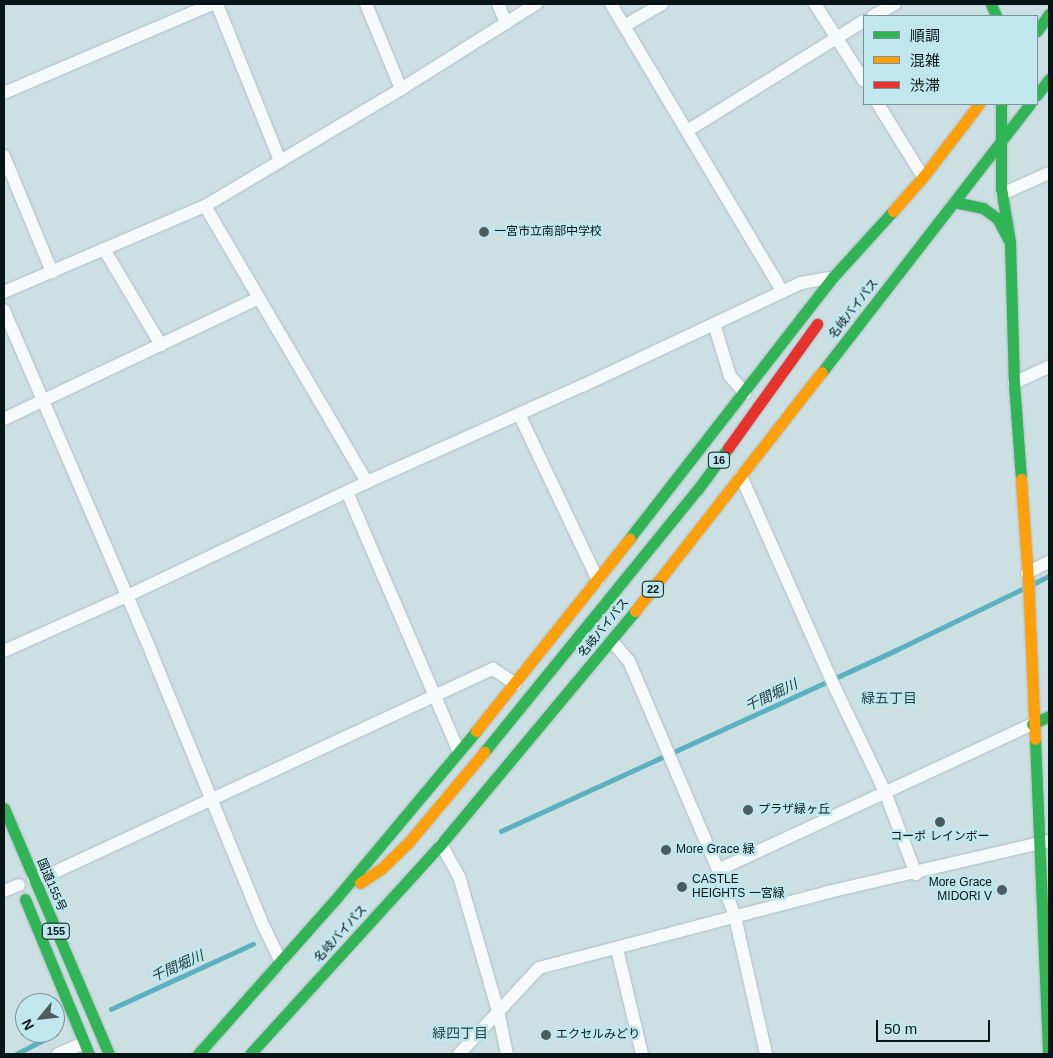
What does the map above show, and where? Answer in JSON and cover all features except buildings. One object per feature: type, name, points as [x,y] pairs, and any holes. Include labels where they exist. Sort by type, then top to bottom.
[{"type":"main road","points":[[1038,29],[1049,14]]},
{"type":"main road","points":[[1038,36],[1049,21]]},
{"type":"main road","points":[[1038,94],[1049,79]]},
{"type":"main road","points":[[198,1054],[334,901],[515,684],[745,393],[834,277],[924,177],[978,105]]},
{"type":"main road","points":[[867,257],[984,105]]},
{"type":"main road","points":[[1002,105],[1002,194],[1010,242],[1014,383],[1028,576],[1032,724],[1043,842],[1048,1054]]},
{"type":"main road","name":"名岐バイパス","points":[[250,1054],[442,844],[612,641],[1029,105]]},
{"type":"main road","points":[[954,202],[983,208],[997,218],[1010,242]]},
{"type":"main road","name":"16","points":[[334,901],[382,868],[408,843],[440,806],[698,489],[826,312]]},
{"type":"main road","points":[[1032,724],[1049,716]]},
{"type":"main road","name":"国道155号","points":[[4,808],[110,1054]]},
{"type":"main road","name":"155","points":[[17,880],[87,1048]]},
{"type":"street","points":[[4,93],[213,4]]},
{"type":"street","points":[[217,4],[280,161]]},
{"type":"street","points":[[366,4],[401,89]]},
{"type":"street","points":[[498,4],[506,23]]},
{"type":"street","points":[[4,292],[206,206],[401,89],[536,4]]},
{"type":"street","points":[[611,4],[626,25],[783,292]]},
{"type":"street","points":[[626,25],[662,4]]},
{"type":"street","points":[[815,4],[863,79]]},
{"type":"street","points":[[874,11],[895,4]]},
{"type":"street","points":[[688,130],[863,22]]},
{"type":"street","points":[[879,105],[924,177]]},
{"type":"street","points":[[4,156],[52,272]]},
{"type":"street","points":[[1002,194],[1049,173]]},
{"type":"street","points":[[206,206],[366,482]]},
{"type":"street","points":[[104,250],[161,345]]},
{"type":"street","points":[[4,651],[127,596],[366,482],[519,414],[801,283],[834,277]]},
{"type":"street","points":[[4,419],[259,298]]},
{"type":"street","points":[[4,310],[281,962]]},
{"type":"street","points":[[714,324],[730,376],[745,393]]},
{"type":"street","points":[[1014,383],[1049,367]]},
{"type":"street","points":[[519,414],[598,580]]},
{"type":"street","points":[[741,476],[836,690],[885,792],[916,874]]},
{"type":"street","points":[[347,492],[433,696],[458,750]]},
{"type":"street","points":[[1028,576],[1049,562]]},
{"type":"street","points":[[612,641],[629,662],[718,870],[735,917],[766,1054]]},
{"type":"street","points":[[33,878],[55,872],[493,668],[515,684]]},
{"type":"street","points":[[718,870],[1032,724]]},
{"type":"street","points":[[458,1054],[539,968],[828,892],[916,874],[1043,842]]},
{"type":"street","points":[[442,844],[459,876],[498,1011],[507,1054]]},
{"type":"street","points":[[4,891],[17,880]]},
{"type":"street","points":[[617,949],[642,1054]]},
{"type":"street","points":[[58,1054],[87,1048]]},
{"type":"waterway","name":"千間堀川","points":[[1033,584],[1049,576]]},
{"type":"waterway","name":"千間堀川","points":[[501,831],[896,650],[1024,588]]},
{"type":"waterway","name":"千間堀川","points":[[111,1009],[253,944]]},
{"type":"waterway","name":"千間堀川","points":[[16,1054],[37,1043]]},
{"type":"traffic: fast","points":[[991,4],[996,15]]},
{"type":"traffic: fast","points":[[1038,30],[1049,14]]},
{"type":"traffic: fast","points":[[1038,94],[1049,79]]},
{"type":"traffic: fast","points":[[1001,105],[1001,188],[1010,242],[1014,383],[1021,479]]},
{"type":"traffic: fast","points":[[822,372],[1029,105]]},
{"type":"traffic: fast","points":[[954,202],[983,208],[997,218],[1010,242]]},
{"type":"traffic: fast","points":[[629,539],[833,277],[893,211]]},
{"type":"traffic: fast","points":[[484,752],[698,489],[728,448]]},
{"type":"traffic: fast","points":[[250,1054],[441,844],[635,611]]},
{"type":"traffic: fast","points":[[1032,724],[1049,716]]},
{"type":"traffic: fast","points":[[198,1054],[334,901],[476,731]]},
{"type":"traffic: fast","points":[[1035,739],[1048,1054]]},
{"type":"traffic: fast","points":[[4,808],[109,1054]]},
{"type":"traffic: fast","points":[[25,899],[89,1054]]},
{"type":"traffic: slow","points":[[893,211],[923,177],[978,105]]},
{"type":"traffic: slow","points":[[635,611],[822,372]]},
{"type":"traffic: slow","points":[[1021,479],[1028,578],[1035,739]]},
{"type":"traffic: slow","points":[[476,731],[629,539]]},
{"type":"traffic: slow","points":[[360,883],[382,868],[408,843],[484,752]]},
{"type":"traffic: jam","points":[[728,448],[817,324]]},
{"type":"place","name":"一宮市立南部中学校","points":[[484,232]]},
{"type":"place","name":"プラザ緑ヶ丘","points":[[748,810]]},
{"type":"place","name":"コーポ レインボー","points":[[940,822]]},
{"type":"place","name":"More Grace 緑","points":[[666,850]]},
{"type":"place","name":"CASTLE HEIGHTS 一宮緑","points":[[682,887]]},
{"type":"place","name":"More Grace MIDORI V","points":[[1002,890]]},
{"type":"place","name":"エクセルみどり","points":[[546,1035]]},
{"type":"district","name":"緑五丁目","points":[[889,698]]},
{"type":"district","name":"緑四丁目","points":[[460,1033]]}]
